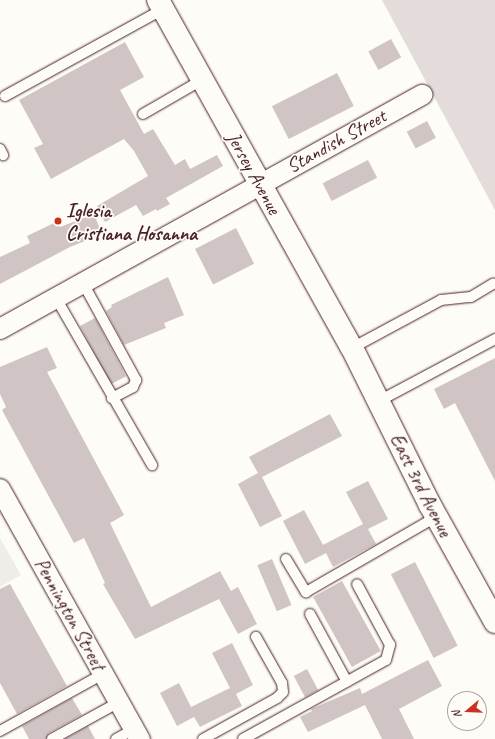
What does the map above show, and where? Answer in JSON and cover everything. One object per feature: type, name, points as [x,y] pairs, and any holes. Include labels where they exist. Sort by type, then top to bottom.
[{"type":"street","name":"Jersey Avenue","points":[[161,4],[351,347]]},
{"type":"street","name":"Standish Street","points":[[0,329],[260,183],[422,95]]},
{"type":"street","name":"East 3rd Avenue","points":[[351,347],[379,400],[436,517],[495,622]]},
{"type":"street","name":"Pennington Street","points":[[0,489],[137,734]]},
{"type":"lane","points":[[5,96],[161,4]]},
{"type":"lane","points":[[142,114],[202,80]]},
{"type":"lane","points":[[83,282],[136,380],[133,387],[112,398]]},
{"type":"lane","points":[[351,347],[441,300],[471,297],[493,284]]},
{"type":"lane","points":[[56,298],[112,398],[152,465]]},
{"type":"lane","points":[[379,400],[495,339]]},
{"type":"lane","points":[[286,559],[306,592],[436,517]]},
{"type":"lane","points":[[243,739],[386,660],[390,653],[390,645],[358,584]]},
{"type":"lane","points":[[310,614],[347,682]]},
{"type":"lane","points":[[203,739],[277,698],[283,692],[282,682],[256,637]]},
{"type":"lane","points":[[0,731],[103,674]]},
{"type":"lane","points":[[52,739],[119,702]]},
{"type":"lane","points":[[116,739],[137,734]]},
{"type":"shaded area","points":[[382,0],[495,0],[495,210]]},
{"type":"shaded area","points":[[0,538],[21,575],[0,587]]},
{"type":"building","points":[[391,39],[401,57],[378,70],[368,52]]},
{"type":"building","points":[[125,42],[144,77],[120,90],[144,134],[153,129],[175,165],[185,159],[190,169],[217,155],[223,166],[166,198],[170,204],[157,211],[156,209],[143,216],[136,205],[105,222],[97,206],[148,176],[134,151],[124,139],[51,179],[34,148],[43,144],[19,100]]},
{"type":"building","points":[[337,73],[354,106],[289,139],[272,106]]},
{"type":"building","points":[[427,121],[436,138],[416,149],[407,132]]},
{"type":"building","points":[[368,160],[377,178],[332,201],[323,183]]},
{"type":"building","points":[[94,214],[102,234],[70,247],[0,284],[0,257],[30,243],[27,236],[58,221],[60,227]]},
{"type":"building","points":[[236,228],[254,264],[213,285],[195,249]]},
{"type":"building","points":[[168,277],[184,315],[164,323],[166,328],[124,345],[106,311],[112,307],[111,305]]},
{"type":"building","points":[[95,318],[126,376],[111,384],[80,326]]},
{"type":"building","points":[[47,347],[57,368],[47,372],[124,515],[110,523],[151,607],[220,571],[231,591],[238,587],[257,624],[238,634],[219,599],[135,639],[103,584],[105,583],[84,538],[74,543],[2,410],[6,407],[0,394],[0,367]]},
{"type":"building","points":[[495,358],[495,481],[455,403],[444,409],[434,389]]},
{"type":"building","points":[[330,414],[342,436],[262,477],[282,516],[260,527],[238,484],[258,473],[249,457]]},
{"type":"building","points":[[368,481],[388,519],[368,529],[376,544],[333,567],[326,553],[305,564],[283,521],[304,510],[323,545],[363,524],[346,492]]},
{"type":"building","points":[[272,559],[292,605],[277,611],[257,565]]},
{"type":"building","points":[[415,562],[458,646],[434,658],[391,574]]},
{"type":"building","points":[[342,581],[381,651],[352,667],[313,597]]},
{"type":"building","points":[[10,584],[67,686],[17,714],[0,683],[0,589]]},
{"type":"building","points":[[232,643],[253,685],[236,694],[242,706],[200,727],[194,717],[177,726],[160,693],[179,683],[191,707],[230,688],[212,653]]},
{"type":"building","points":[[428,660],[442,686],[399,709],[414,739],[382,739],[365,705],[308,732],[300,717],[312,711],[311,709],[360,688],[362,694]]},
{"type":"building","points":[[307,669],[318,690],[305,697],[294,676]]},
{"type":"building","points":[[72,698],[82,715],[49,733],[46,739],[29,739],[22,726]]},
{"type":"building","points":[[88,726],[95,739],[65,739]]},
{"type":"place","name":"Iglesia Cristiana Hosanna","points":[[58,221]]}]
